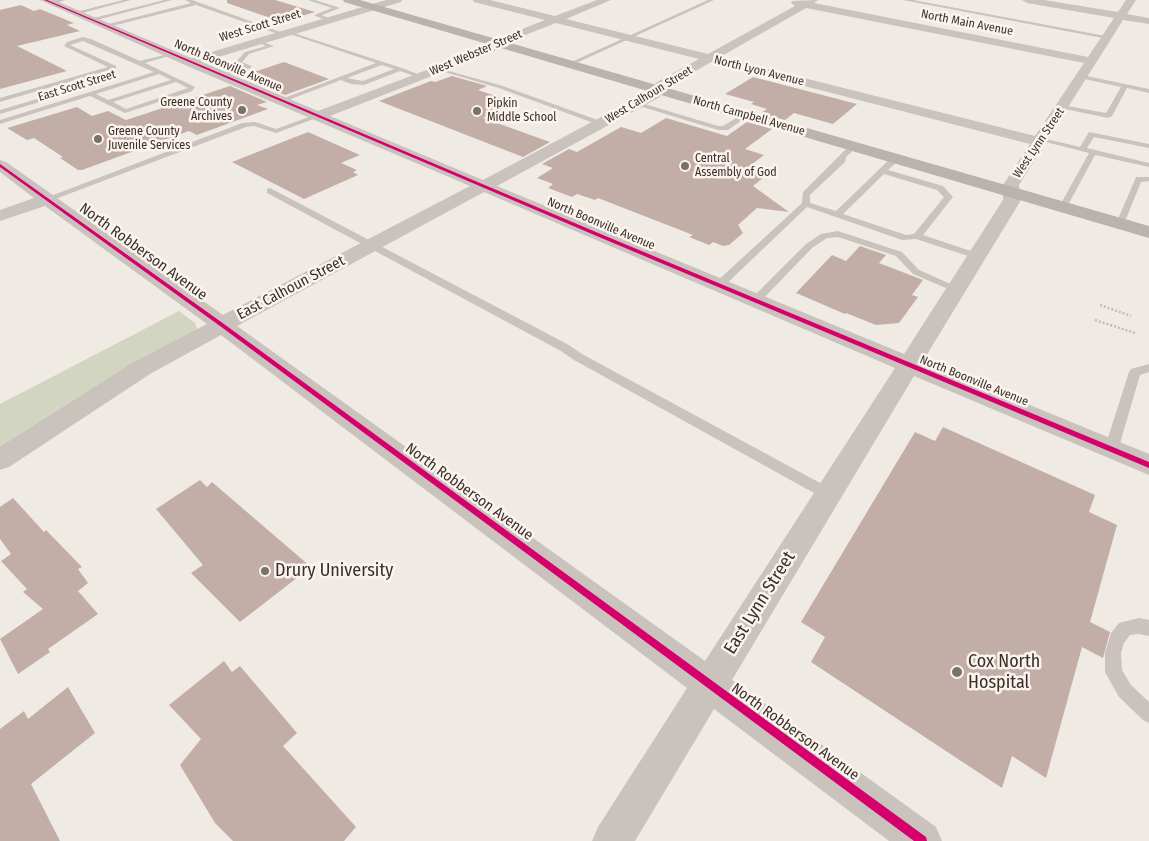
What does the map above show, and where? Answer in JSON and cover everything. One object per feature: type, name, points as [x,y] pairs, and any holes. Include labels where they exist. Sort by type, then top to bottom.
[{"type":"main road","name":"North Campbell Avenue","points":[[348,0],[1149,232]]},
{"type":"street","name":"West Scott Street","points":[[189,62],[397,0]]},
{"type":"street","name":"North Lyon Avenue","points":[[478,0],[1041,141]]},
{"type":"street","name":"West Webster Street","points":[[317,116],[606,0]]},
{"type":"street","points":[[1027,0],[1149,20]]},
{"type":"street","name":"West Lynn Street","points":[[909,366],[1012,200],[1011,185],[1131,0]]},
{"type":"street","name":"North Main Avenue","points":[[787,2],[809,3],[1092,61]]},
{"type":"street","name":"West Calhoun Street","points":[[484,186],[508,175],[638,104],[655,94],[662,85],[809,3]]},
{"type":"street","name":"North Boonville Avenue","points":[[83,18],[718,286],[1149,465]]},
{"type":"street","name":"North Robberson Avenue","points":[[2,169],[47,199],[222,325],[922,841]]},
{"type":"street","name":"East Calhoun Street","points":[[0,460],[51,429],[126,378],[484,186]]},
{"type":"street","points":[[0,216],[47,199]]},
{"type":"street","name":"East Lynn Street","points":[[612,841],[909,366]]},
{"type":"lane","points":[[83,18],[130,0]]},
{"type":"lane","points":[[83,18],[124,6],[136,8],[170,0]]},
{"type":"lane","points":[[187,0],[194,4],[420,76]]},
{"type":"lane","points":[[310,0],[337,8],[317,15],[330,20]]},
{"type":"lane","points":[[570,64],[712,0]]},
{"type":"lane","points":[[905,0],[1108,37]]},
{"type":"lane","points":[[83,18],[194,4]]},
{"type":"lane","points":[[83,18],[83,39]]},
{"type":"lane","points":[[91,94],[125,111],[190,90],[192,87],[89,40],[83,39],[69,43],[67,46],[114,68]]},
{"type":"lane","points":[[221,76],[248,67],[238,63],[247,53],[271,46],[259,41]]},
{"type":"lane","points":[[0,100],[170,54]]},
{"type":"lane","points":[[282,101],[382,63]]},
{"type":"lane","points":[[94,84],[150,68]]},
{"type":"lane","points":[[440,68],[501,87],[602,123]]},
{"type":"lane","points":[[341,78],[351,82],[364,83],[400,69]]},
{"type":"lane","name":"East Scott Street","points":[[0,122],[160,72]]},
{"type":"lane","points":[[1082,77],[1149,91]]},
{"type":"lane","points":[[107,102],[177,80]]},
{"type":"lane","points":[[1062,107],[1108,116],[1125,86]]},
{"type":"lane","points":[[0,112],[66,92]]},
{"type":"lane","points":[[638,104],[718,128],[725,128],[745,115]]},
{"type":"lane","points":[[47,199],[245,125],[255,124],[276,131],[317,116]]},
{"type":"lane","points":[[1083,150],[1088,138],[1092,134],[1149,146]]},
{"type":"lane","points":[[1041,141],[1149,165]]},
{"type":"lane","points":[[718,286],[806,204],[806,194],[853,147]]},
{"type":"lane","points":[[1063,208],[1093,152]]},
{"type":"lane","points":[[837,215],[895,159]]},
{"type":"lane","points":[[882,171],[940,188],[949,196],[917,236]]},
{"type":"lane","points":[[1120,224],[1137,181],[1139,179],[1149,179]]},
{"type":"lane","points":[[270,191],[565,348],[587,362],[828,494]]},
{"type":"lane","points":[[806,204],[905,238],[917,236],[977,256]]},
{"type":"lane","points":[[755,301],[809,246],[824,236],[838,234],[899,254],[916,272],[957,289]]},
{"type":"lane","points":[[1111,450],[1135,372],[1149,368]]},
{"type":"lane","points":[[1149,628],[1140,626],[1125,628],[1117,639],[1113,653],[1114,672],[1125,691],[1149,714]]},
{"type":"path","points":[[1100,306],[1131,316]]},
{"type":"path","points":[[1095,320],[1135,333]]},
{"type":"green space","points":[[179,311],[195,323],[197,329],[193,334],[0,449],[0,404]]},
{"type":"building","points":[[227,0],[275,0],[315,12],[282,22],[227,3]]},
{"type":"building","points":[[21,5],[34,11],[40,9],[74,23],[67,25],[80,31],[17,46],[67,71],[0,89],[0,10]]},
{"type":"building","points":[[284,62],[329,79],[285,95],[249,80],[256,77],[248,74]]},
{"type":"building","points":[[452,76],[487,86],[478,90],[516,103],[483,118],[550,142],[523,157],[379,101],[431,81],[435,82]]},
{"type":"building","points":[[753,77],[857,104],[833,124],[794,113],[785,120],[761,113],[767,109],[751,104],[754,102],[725,94]]},
{"type":"building","points":[[230,86],[267,102],[257,105],[268,109],[197,135],[189,131],[82,170],[78,170],[60,158],[63,157],[34,138],[27,140],[7,128],[77,107],[92,116],[108,111],[126,120]]},
{"type":"building","name":"Central Assembly of God","points":[[666,118],[727,136],[747,122],[772,129],[745,149],[764,155],[747,168],[767,175],[753,186],[789,212],[757,208],[738,225],[743,233],[729,245],[723,246],[713,242],[709,245],[689,237],[693,235],[598,198],[595,200],[577,194],[572,197],[548,188],[553,184],[537,178],[553,168],[542,164],[569,149],[577,152],[621,127],[641,133]]},
{"type":"building","points":[[308,132],[360,155],[341,163],[357,170],[353,172],[358,175],[304,199],[232,162]]},
{"type":"building","points":[[860,246],[886,255],[879,263],[923,280],[912,295],[918,297],[899,323],[876,325],[796,293],[832,255],[846,261]]},
{"type":"building","points":[[943,427],[1095,495],[1089,512],[1117,525],[1090,622],[1110,632],[1103,658],[1082,647],[1046,778],[1012,756],[1002,788],[811,662],[825,637],[801,622],[915,432],[935,441]]},
{"type":"building","points":[[200,480],[207,487],[212,482],[311,567],[240,622],[191,573],[203,565],[156,509]]},
{"type":"building","points":[[13,498],[44,532],[46,530],[82,567],[78,569],[88,583],[78,591],[98,614],[48,649],[50,652],[18,674],[0,639],[43,609],[23,592],[27,589],[1,561],[11,554],[0,539],[0,507]]},
{"type":"building","points":[[224,661],[232,672],[240,666],[297,733],[283,746],[356,827],[344,841],[233,841],[215,823],[180,765],[201,739],[169,705]]},
{"type":"building","points":[[68,687],[95,733],[31,784],[60,841],[0,841],[0,729],[24,711],[28,719]]},
{"type":"cycle path","points":[[45,0],[601,236],[1149,465]]},
{"type":"cycle path","points":[[0,165],[222,325],[922,841]]},
{"type":"place","name":"Greene County Archives","points":[[242,110]]},
{"type":"place","name":"Pipkin Middle School","points":[[477,111]]},
{"type":"place","name":"Greene County Juvenile Services","points":[[98,139]]},
{"type":"place","name":"Central Assembly of God","points":[[685,166]]},
{"type":"place","name":"Drury University","points":[[265,571]]},
{"type":"place","name":"Cox North Hospital","points":[[957,672]]}]
